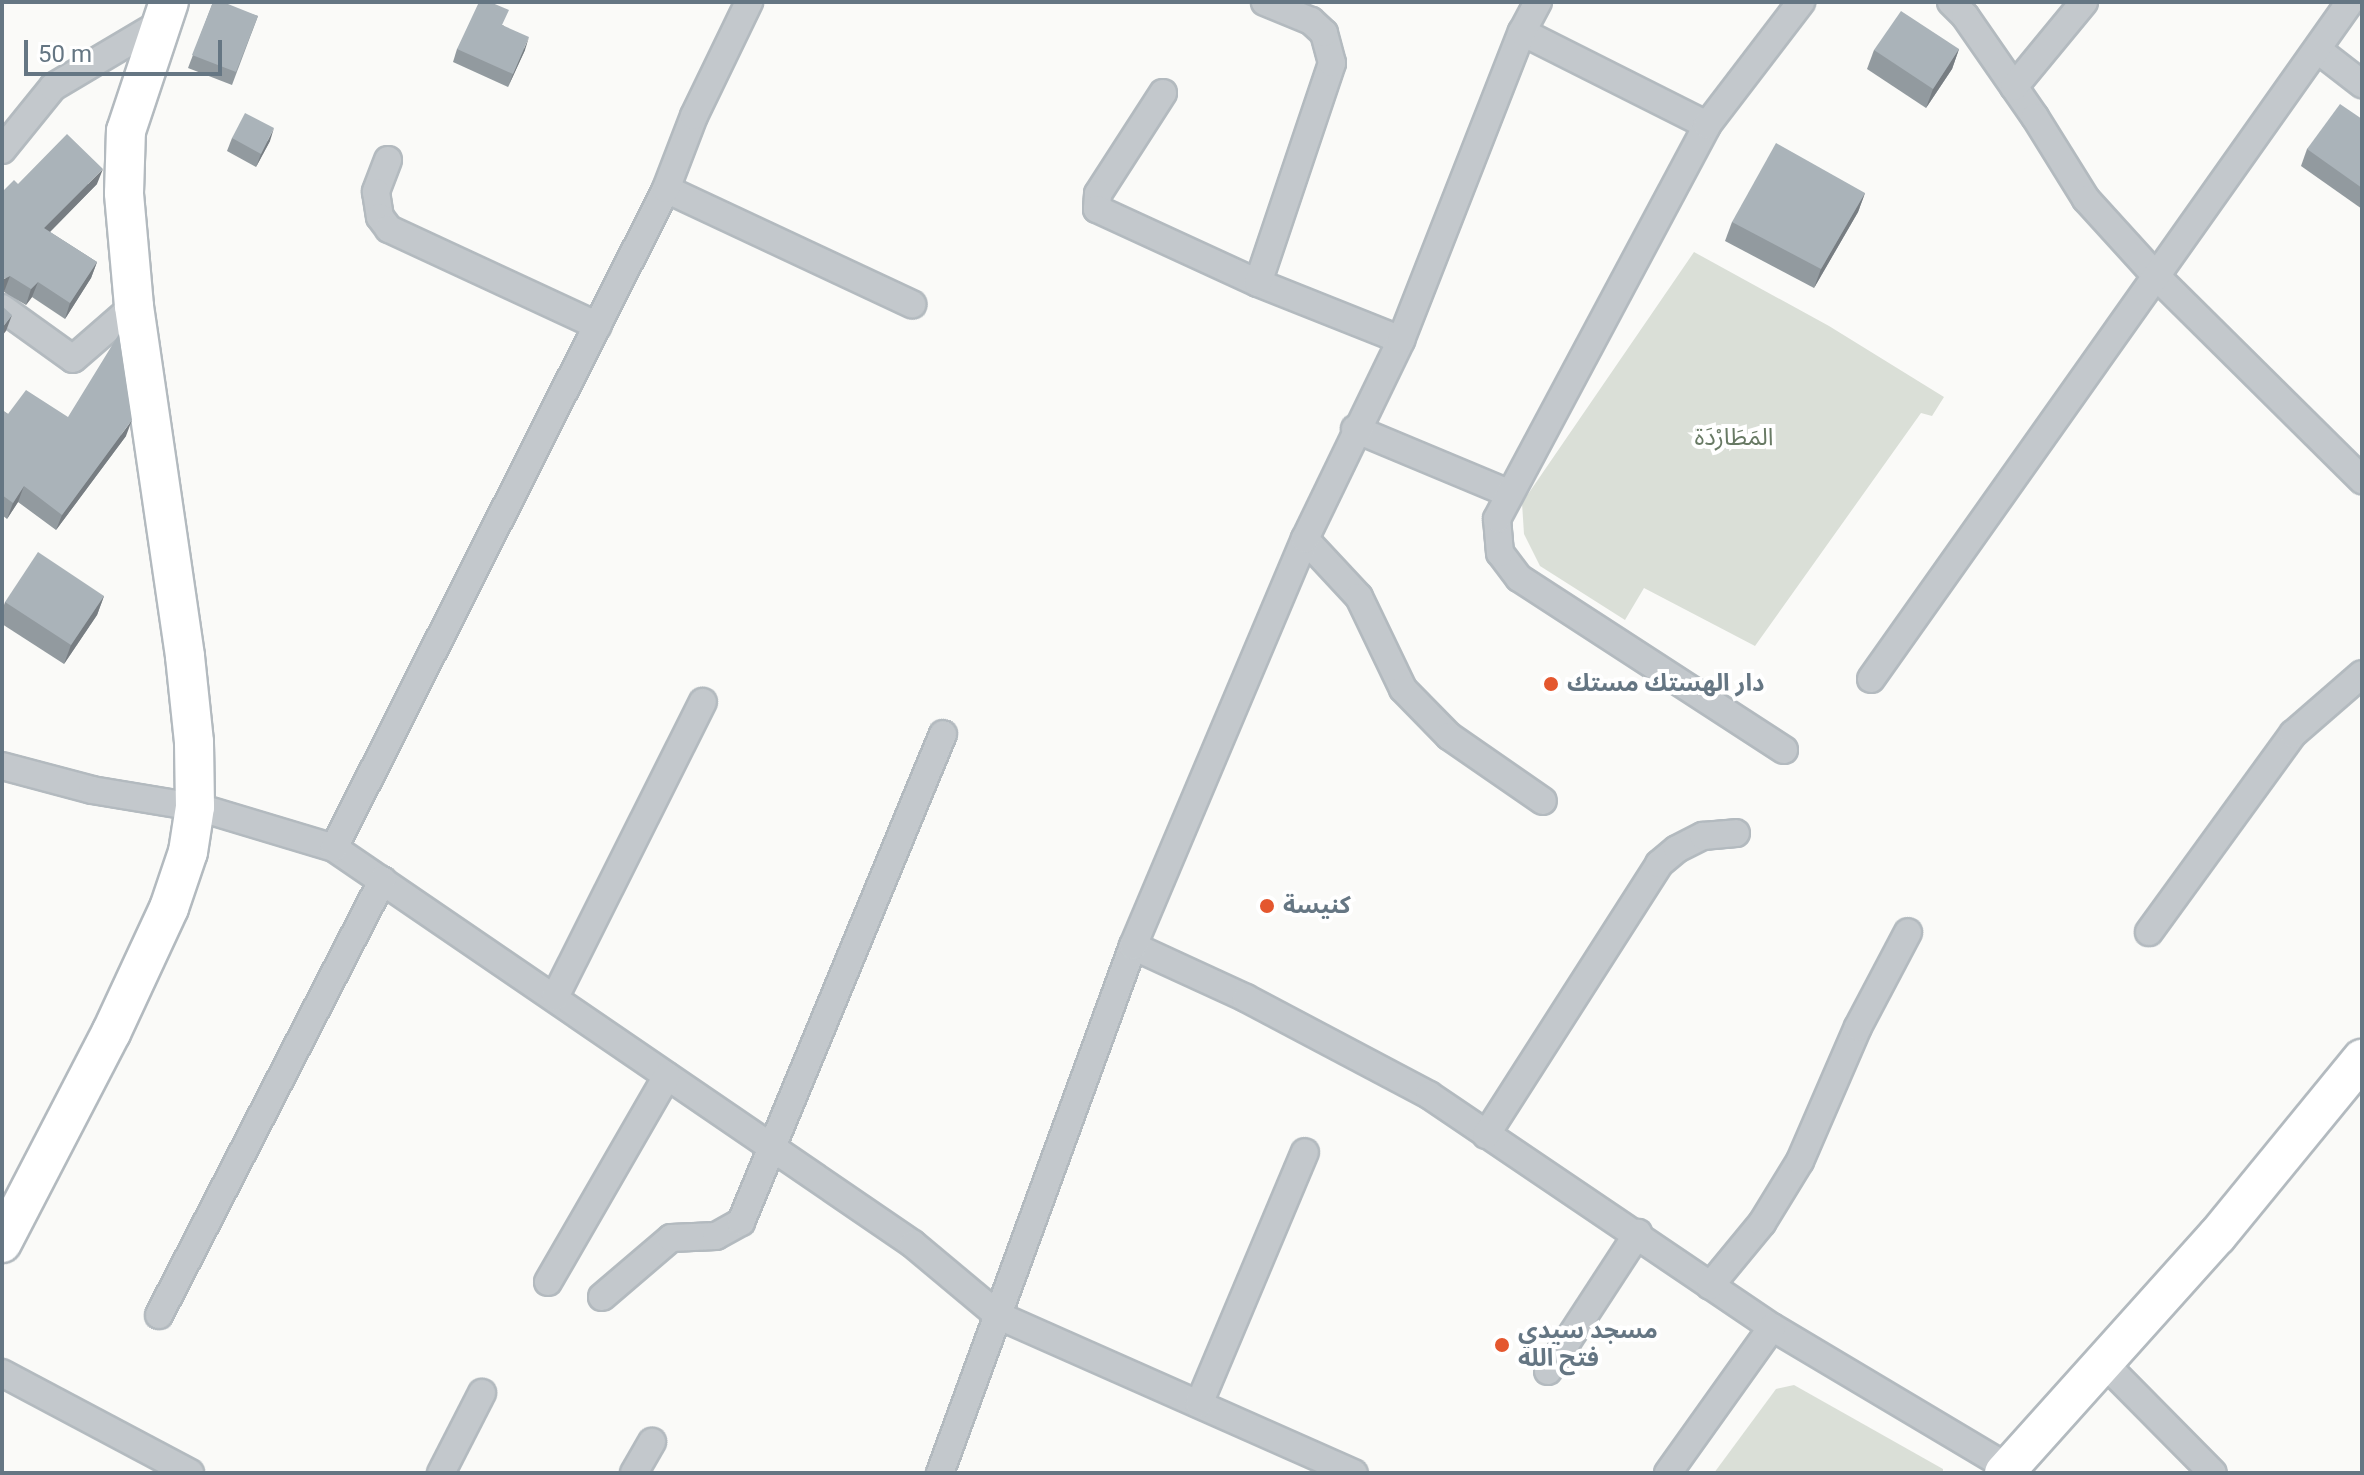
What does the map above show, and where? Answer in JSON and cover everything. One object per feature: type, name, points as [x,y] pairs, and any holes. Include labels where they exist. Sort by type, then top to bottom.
[{"type":"street","points":[[334,848],[666,189],[694,116],[749,2]]},
{"type":"street","points":[[1258,283],[1332,63],[1324,33],[1311,21],[1265,2]]},
{"type":"street","points":[[940,1473],[1133,946],[1305,539],[1355,429],[1401,340],[1522,32],[1538,2]]},
{"type":"street","points":[[1784,750],[1519,578],[1500,553],[1497,519],[1508,493],[1707,125],[1801,2]]},
{"type":"street","points":[[1951,2],[1965,16],[2014,87],[2086,199],[2157,277],[2362,480]]},
{"type":"street","points":[[2014,87],[2084,2]]},
{"type":"street","points":[[1871,679],[2350,2]]},
{"type":"street","points":[[2,150],[53,87],[165,12]]},
{"type":"street","points":[[2,1243],[111,1033],[169,908],[188,852],[195,807],[194,742],[185,656],[134,306],[124,193],[126,131],[165,12]]},
{"type":"street","points":[[1522,32],[1707,125]]},
{"type":"street","points":[[2318,50],[2362,84]]},
{"type":"street","points":[[1163,93],[1098,194],[1097,209],[1258,283],[1401,340]]},
{"type":"street","points":[[388,160],[376,192],[380,217],[389,229],[598,326]]},
{"type":"street","points":[[666,189],[912,304]]},
{"type":"street","points":[[2,308],[73,359],[134,306]]},
{"type":"street","points":[[1355,429],[1508,493]]},
{"type":"street","points":[[1305,539],[1359,597],[1403,689],[1449,736],[1543,801]]},
{"type":"street","points":[[2149,932],[2293,734],[2359,682]]},
{"type":"street","points":[[555,997],[703,702]]},
{"type":"street","points":[[602,1297],[671,1238],[716,1236],[741,1222],[943,734]]},
{"type":"street","points":[[2,766],[92,790],[195,807],[277,828],[334,848],[913,1244],[999,1316],[1354,1473]]},
{"type":"street","points":[[1486,1135],[1659,864],[1677,849],[1703,836],[1736,833]]},
{"type":"street","points":[[159,1315],[383,880]]},
{"type":"street","points":[[1710,1286],[1762,1223],[1800,1161],[1858,1027],[1908,932]]},
{"type":"street","points":[[1133,946],[1246,998],[1429,1095],[1580,1199],[1638,1233],[1772,1327],[2010,1471],[2217,1236],[2359,1067]]},
{"type":"street","points":[[548,1282],[667,1076]]},
{"type":"street","points":[[1199,1404],[1305,1152]]},
{"type":"street","points":[[1548,1371],[1638,1233]]},
{"type":"street","points":[[1668,1473],[1772,1327]]},
{"type":"street","points":[[2103,1362],[2213,1473]]},
{"type":"street","points":[[2,1373],[190,1473]]},
{"type":"street","points":[[441,1473],[482,1393]]},
{"type":"street","points":[[634,1473],[652,1442]]},
{"type":"green space","name":"المَطَارْدَة","points":[[1694,252],[1829,326],[1944,397],[1932,416],[1921,413],[1755,646],[1644,588],[1625,620],[1540,566],[1524,534],[1522,503]]},
{"type":"green space","points":[[1794,1385],[1943,1469],[1943,1473],[1714,1473],[1776,1389]]},
{"type":"building","points":[[213,2],[223,2],[258,16],[236,72],[192,55]]},
{"type":"building","points":[[479,2],[490,2],[509,10],[502,25],[529,37],[513,74],[457,49]]},
{"type":"building","points":[[1901,11],[1959,49],[1933,89],[1874,50]]},
{"type":"building","points":[[2340,104],[2362,119],[2362,188],[2307,149]]},
{"type":"building","points":[[245,113],[274,128],[261,154],[232,138]]},
{"type":"building","points":[[67,134],[103,169],[44,228],[97,262],[70,303],[38,282],[31,289],[10,276],[2,280],[2,192],[14,180],[18,184]]},
{"type":"building","points":[[1776,143],[1865,193],[1821,269],[1732,222]]},
{"type":"building","points":[[2,306],[12,315],[2,328]]},
{"type":"building","points":[[119,334],[132,420],[62,515],[24,486],[13,503],[2,495],[2,410],[8,414],[26,390],[68,417]]},
{"type":"building","points":[[38,552],[104,596],[71,645],[5,602]]},
{"type":"place","name":"دار الهستك مستك","points":[[1551,684]]},
{"type":"place","name":"كنيسة","points":[[1267,906]]},
{"type":"place","name":"مسجد سيدي فتح الله","points":[[1502,1345]]}]
